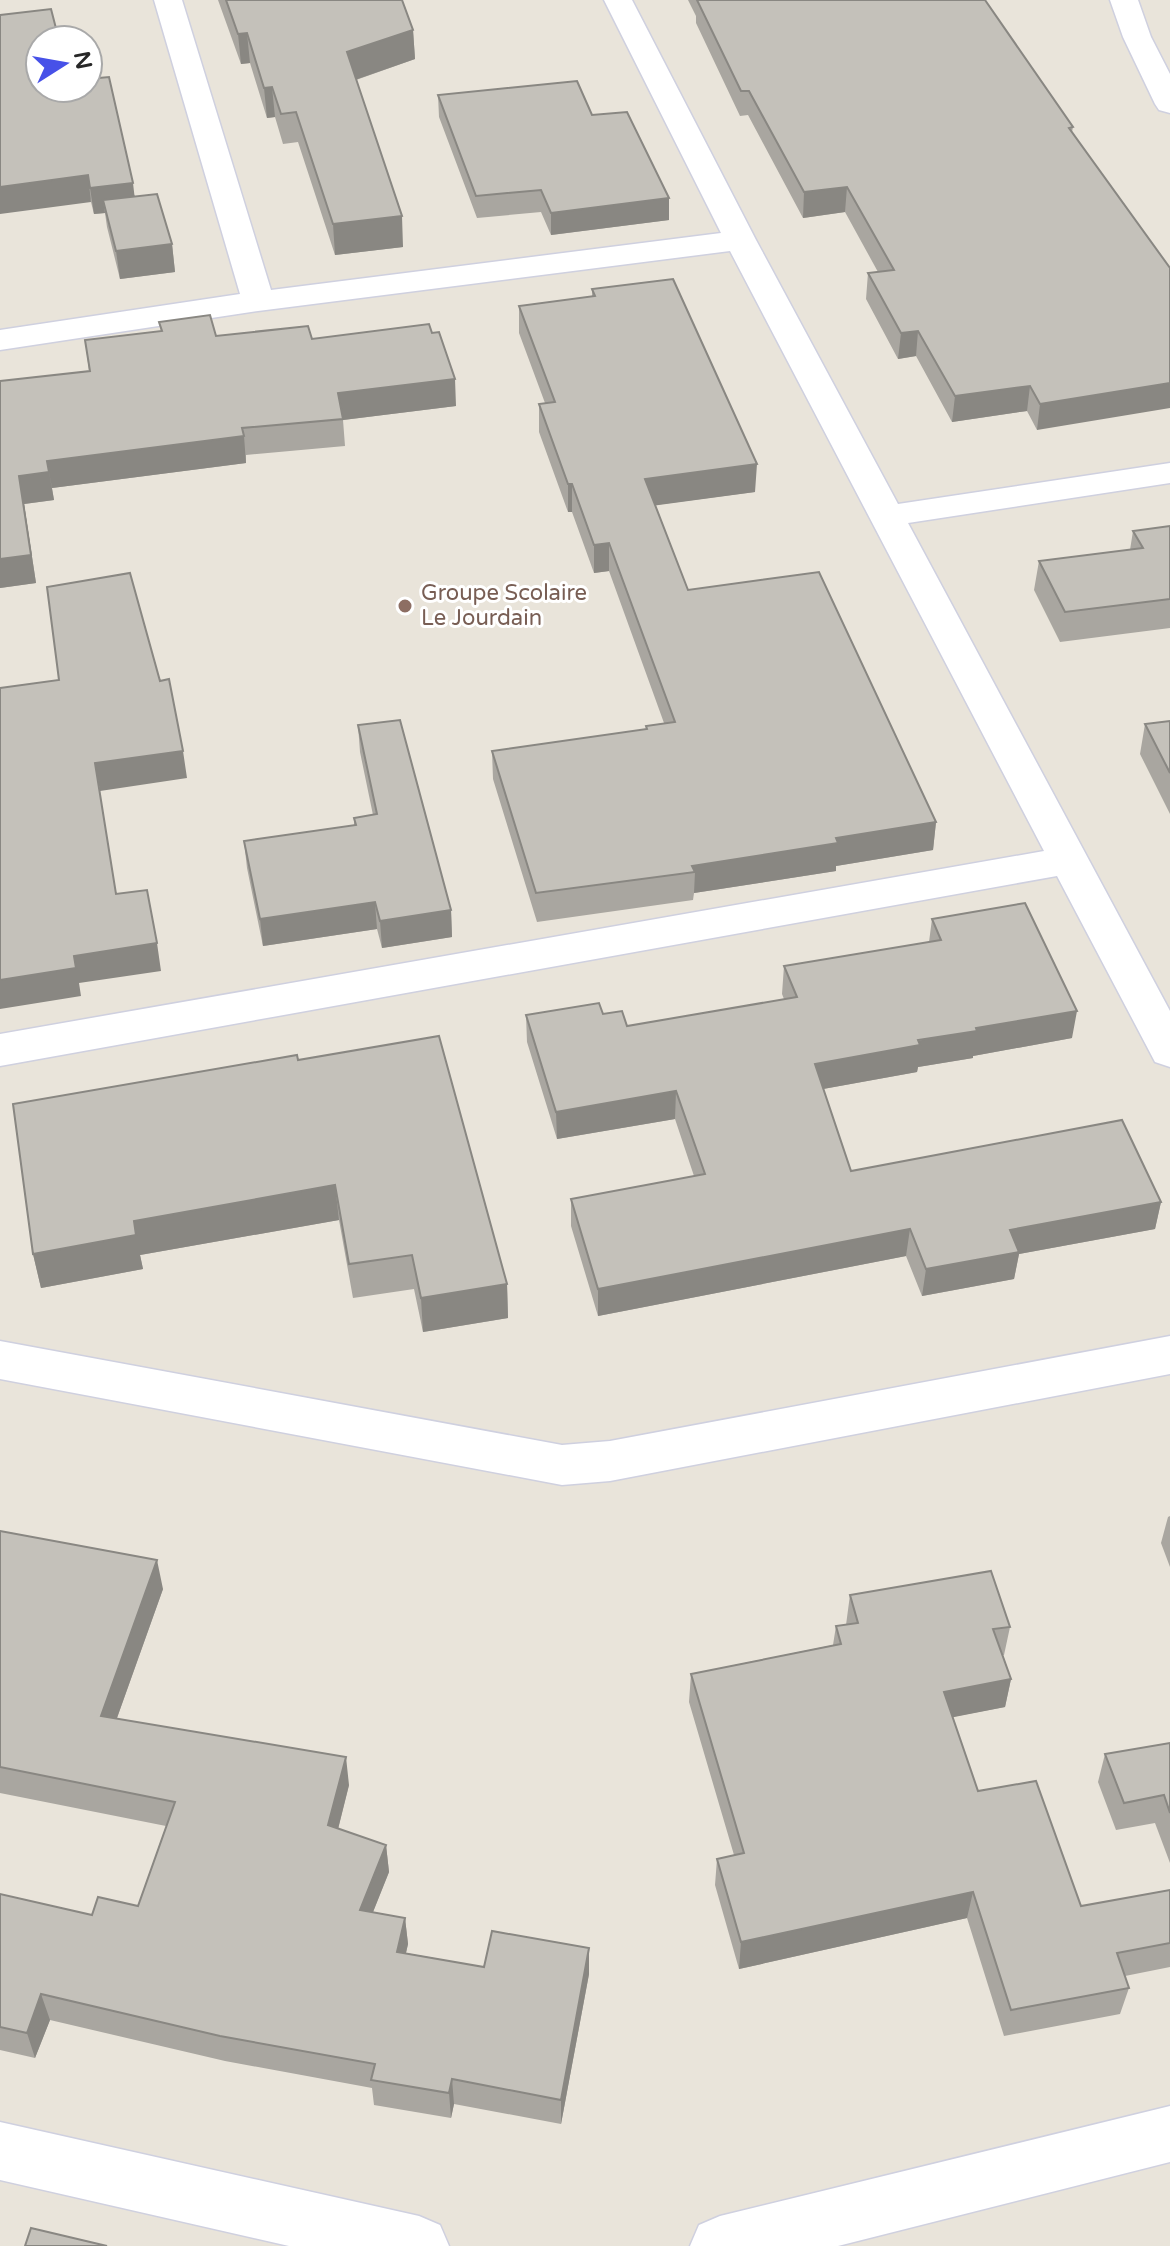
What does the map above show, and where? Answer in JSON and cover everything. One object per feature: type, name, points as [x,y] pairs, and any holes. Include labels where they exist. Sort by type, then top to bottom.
[{"type":"street","points":[[168,0],[258,301]]},
{"type":"street","points":[[618,0],[740,240],[1170,1051]]},
{"type":"street","points":[[1124,0],[1137,37],[1170,104]]},
{"type":"street","points":[[0,340],[258,301],[740,240]]},
{"type":"street","points":[[887,516],[1170,473]]},
{"type":"street","points":[[0,1050],[1069,860]]},
{"type":"street","points":[[0,1360],[562,1465],[610,1461],[1170,1355]]},
{"type":"street","points":[[720,2246],[1170,2134]]},
{"type":"street","points":[[0,2151],[419,2246]]},
{"type":"building","points":[[226,0],[402,0],[413,30],[347,52],[402,216],[333,224],[296,112],[281,114],[272,87],[264,88],[247,33],[238,34]]},
{"type":"building","points":[[697,0],[985,0],[1073,127],[1069,128],[1170,268],[1170,383],[1040,404],[1030,386],[955,396],[918,331],[901,333],[868,273],[894,270],[847,187],[804,192],[749,91],[741,91]]},
{"type":"building","points":[[51,9],[55,24],[24,24],[24,104],[104,104],[104,77],[109,77],[133,183],[90,188],[88,175],[0,187],[0,15]]},
{"type":"building","points":[[577,81],[592,115],[627,112],[669,198],[551,213],[541,190],[476,196],[438,95]]},
{"type":"building","points":[[157,194],[172,244],[116,251],[103,200]]},
{"type":"building","points":[[673,279],[757,464],[645,479],[688,590],[819,572],[936,822],[836,838],[838,843],[692,866],[695,872],[536,893],[492,751],[647,729],[646,726],[675,722],[609,543],[594,545],[572,484],[568,484],[539,404],[555,402],[519,306],[595,296],[592,289]]},
{"type":"building","points":[[210,315],[216,336],[308,326],[312,339],[429,324],[432,333],[439,332],[455,379],[338,393],[343,419],[242,428],[244,436],[47,461],[49,472],[19,476],[31,555],[0,559],[0,381],[90,371],[85,340],[162,331],[159,322]]},
{"type":"building","points":[[1170,526],[1170,599],[1065,612],[1039,561],[1143,548],[1133,531]]},
{"type":"building","points":[[130,573],[160,681],[169,679],[183,751],[95,763],[116,894],[147,890],[157,943],[74,956],[76,968],[0,980],[0,688],[59,680],[47,587]]},
{"type":"building","points":[[400,720],[451,910],[380,921],[375,902],[260,919],[244,841],[356,825],[354,818],[377,814],[358,725]]},
{"type":"building","points":[[1170,721],[1170,773],[1145,724]]},
{"type":"building","points":[[1025,903],[1077,1011],[976,1028],[977,1031],[918,1040],[920,1045],[815,1064],[851,1171],[1122,1120],[1161,1202],[1010,1230],[1019,1252],[926,1269],[910,1229],[598,1289],[571,1199],[705,1174],[676,1091],[556,1112],[526,1015],[599,1003],[603,1014],[622,1011],[627,1026],[797,997],[784,966],[941,940],[932,919]]},
{"type":"building","points":[[439,1036],[507,1284],[421,1298],[412,1255],[349,1264],[335,1185],[134,1221],[136,1235],[33,1254],[13,1104],[297,1055],[298,1060]]},
{"type":"building","points":[[0,1531],[157,1560],[101,1716],[346,1757],[328,1825],[386,1845],[360,1910],[405,1918],[397,1952],[484,1967],[492,1931],[589,1948],[561,2100],[452,2079],[449,2093],[371,2080],[375,2064],[220,2036],[41,1994],[27,2033],[0,2027],[0,1894],[92,1915],[98,1897],[138,1906],[175,1802],[0,1767]]},
{"type":"building","points":[[991,1571],[1010,1627],[993,1629],[1011,1679],[944,1692],[978,1791],[1036,1781],[1081,1906],[1170,1890],[1170,1943],[1117,1953],[1129,1988],[1011,2010],[973,1892],[741,1942],[717,1859],[744,1853],[691,1674],[841,1644],[836,1626],[858,1623],[850,1595]]},
{"type":"building","points":[[1170,1743],[1170,1813],[1164,1795],[1124,1803],[1105,1754]]},
{"type":"building","points":[[31,2228],[107,2246],[25,2246]]},
{"type":"place","name":"Groupe Scolaire Le Jourdain","points":[[405,606]]}]
